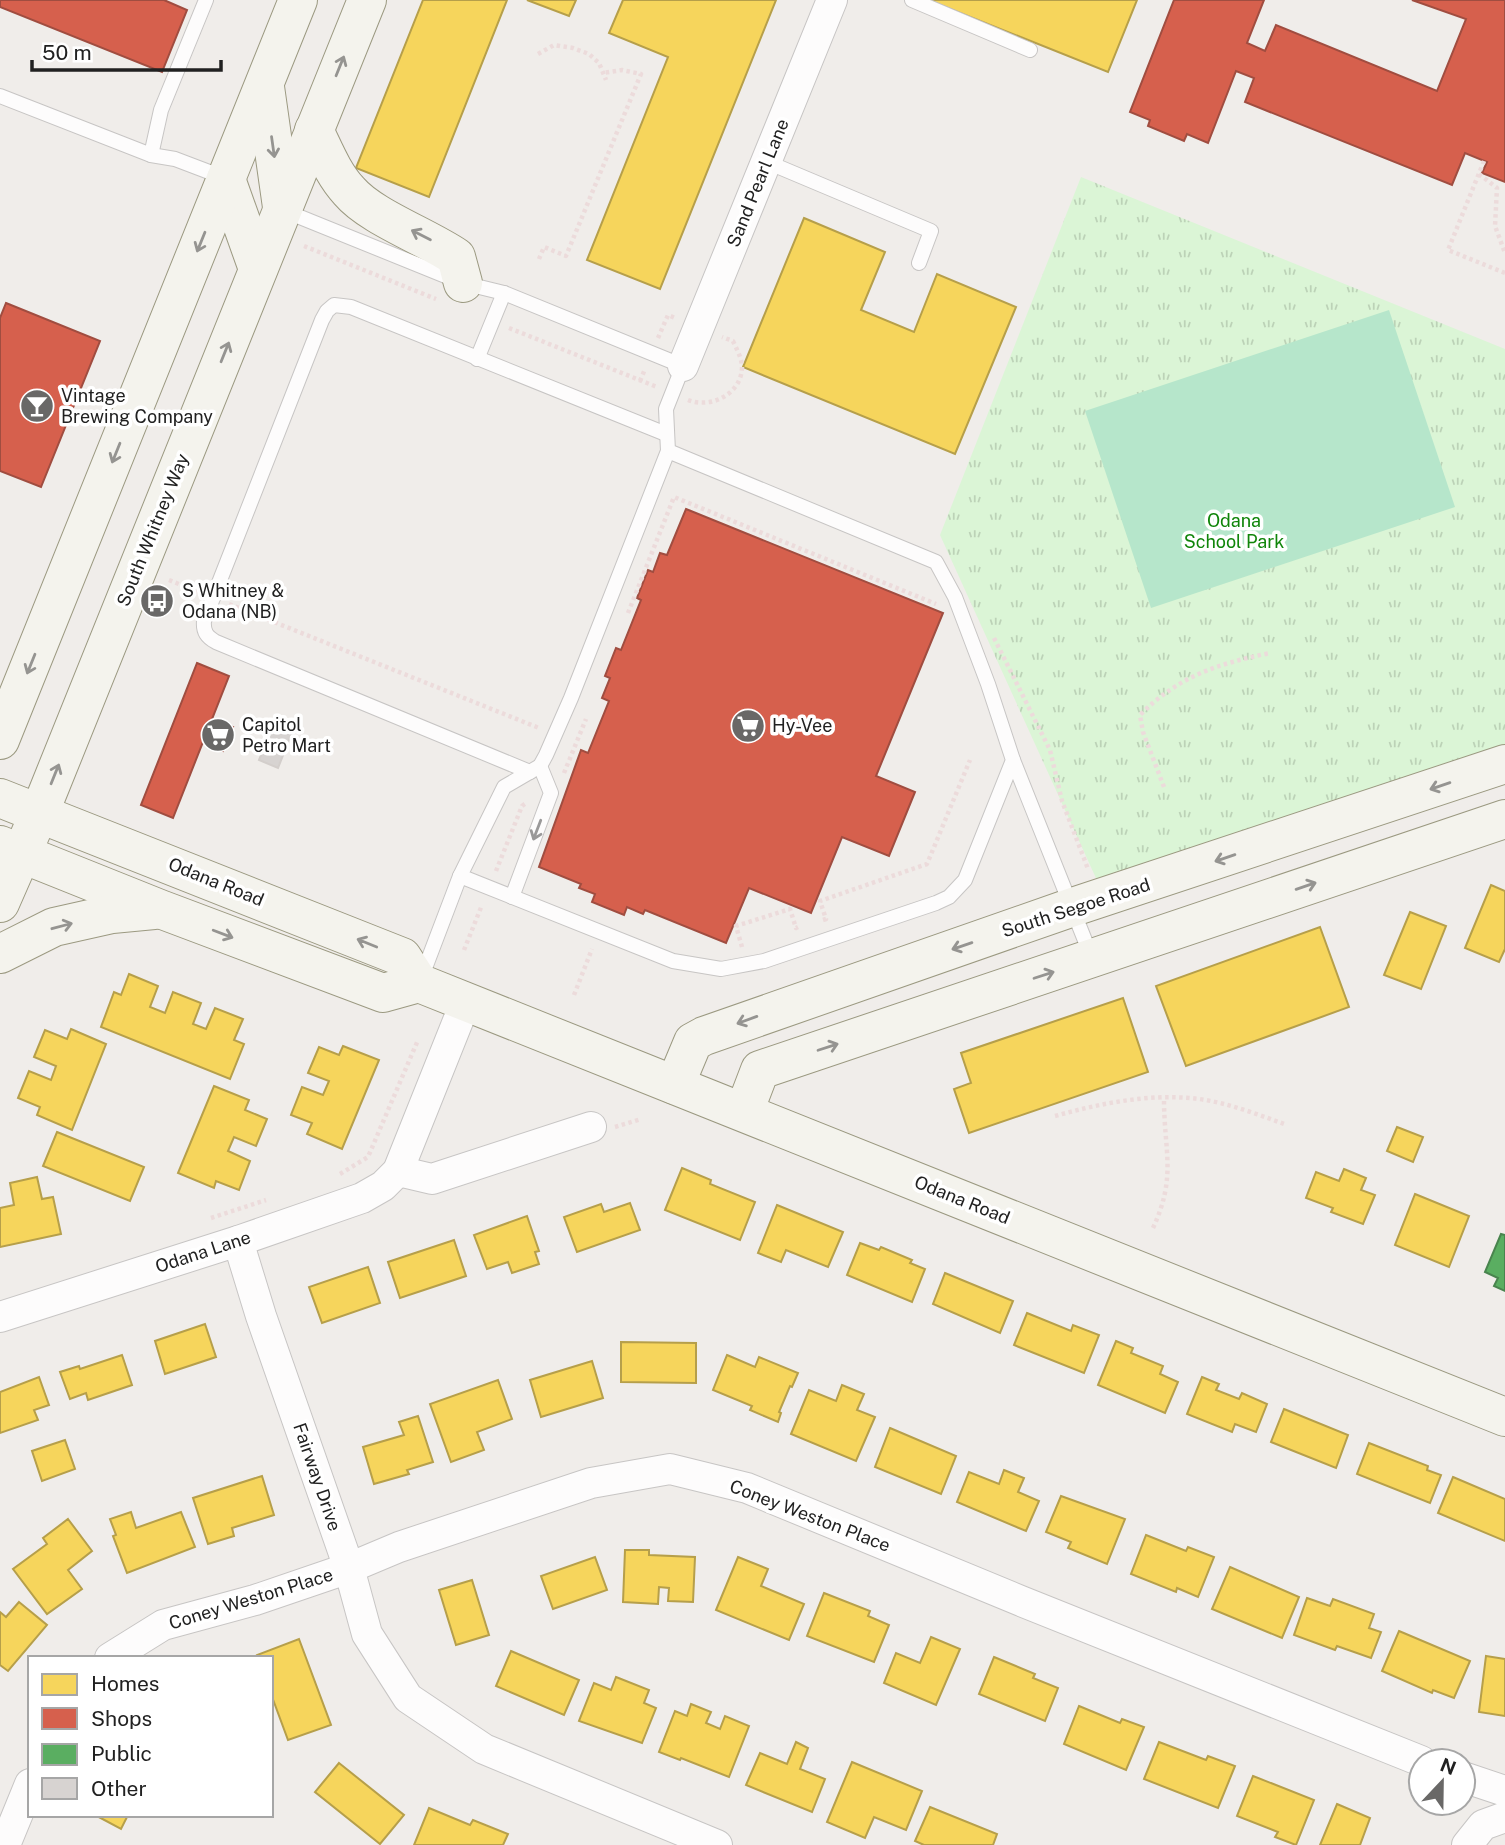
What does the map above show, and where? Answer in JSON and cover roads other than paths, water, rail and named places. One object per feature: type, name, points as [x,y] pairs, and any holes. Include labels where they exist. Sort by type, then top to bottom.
[{"type":"street","points":[[0,740],[298,0]]},
{"type":"street","name":"South Whitney Way","points":[[0,903],[11,850],[39,814],[367,0]]},
{"type":"street","name":"Sand Pearl Lane","points":[[683,366],[832,0]]},
{"type":"street","points":[[264,84],[282,209]]},
{"type":"street","points":[[314,130],[339,178],[351,194],[370,209],[432,241],[456,257],[463,283]]},
{"type":"street","points":[[226,178],[258,269]]},
{"type":"street","name":"South Segoe Road","points":[[676,1085],[693,1042],[704,1036],[1082,891],[1505,764]]},
{"type":"street","name":"Odana Road","points":[[0,798],[402,957],[419,983],[1505,1417]]},
{"type":"street","points":[[744,1112],[760,1070],[1505,819]]},
{"type":"street","points":[[11,850],[383,993],[419,983]]},
{"type":"street","points":[[0,954],[54,927],[112,914],[160,909]]},
{"type":"street","name":"Odana Lane","points":[[0,1317],[238,1241],[362,1198],[383,1186],[398,1171],[466,1001]]},
{"type":"street","points":[[398,1171],[432,1179],[590,1127]]},
{"type":"street","name":"Fairway Drive","points":[[238,1241],[261,1316],[349,1568],[368,1634],[408,1698],[484,1749],[717,1845]]},
{"type":"street","name":"Coney Weston Place","points":[[113,1656],[163,1625],[255,1600],[349,1568],[399,1547],[592,1483],[670,1469],[747,1488],[1146,1652],[1407,1755]]},
{"type":"street","points":[[1477,1782],[1505,1791]]},
{"type":"street","points":[[5,1845],[28,1789]]},
{"type":"street","points":[[1466,1845],[1483,1825],[1505,1817]]},
{"type":"lane","points":[[151,155],[161,110],[206,0]]},
{"type":"lane","points":[[912,0],[1030,50]]},
{"type":"lane","points":[[0,96],[151,155],[174,159],[226,178]]},
{"type":"lane","points":[[767,162],[931,231],[919,263]]},
{"type":"lane","points":[[282,209],[463,283],[504,293],[683,366],[666,409],[668,451],[571,698],[535,769],[503,787],[460,876],[419,983]]},
{"type":"lane","points":[[477,359],[504,293]]},
{"type":"lane","points":[[512,897],[551,793],[535,769],[216,642],[208,638],[203,629],[204,621],[327,311],[334,305],[351,307],[666,434]]},
{"type":"lane","points":[[668,451],[936,562],[956,597],[1013,760],[1082,891],[1093,959]]},
{"type":"lane","points":[[460,876],[673,961],[721,969],[747,966],[949,897],[958,890],[973,863],[1013,760]]},
{"type":"place","name":"Vintage Brewing Company","points":[[37,406]]},
{"type":"place","name":"S Whitney & Odana (NB)","points":[[157,601]]},
{"type":"place","name":"Hy-Vee","points":[[748,726]]},
{"type":"place","name":"Capitol Petro Mart","points":[[218,735]]},
{"type":"park label","name":"Odana School Park","points":[[1234,531]]}]
